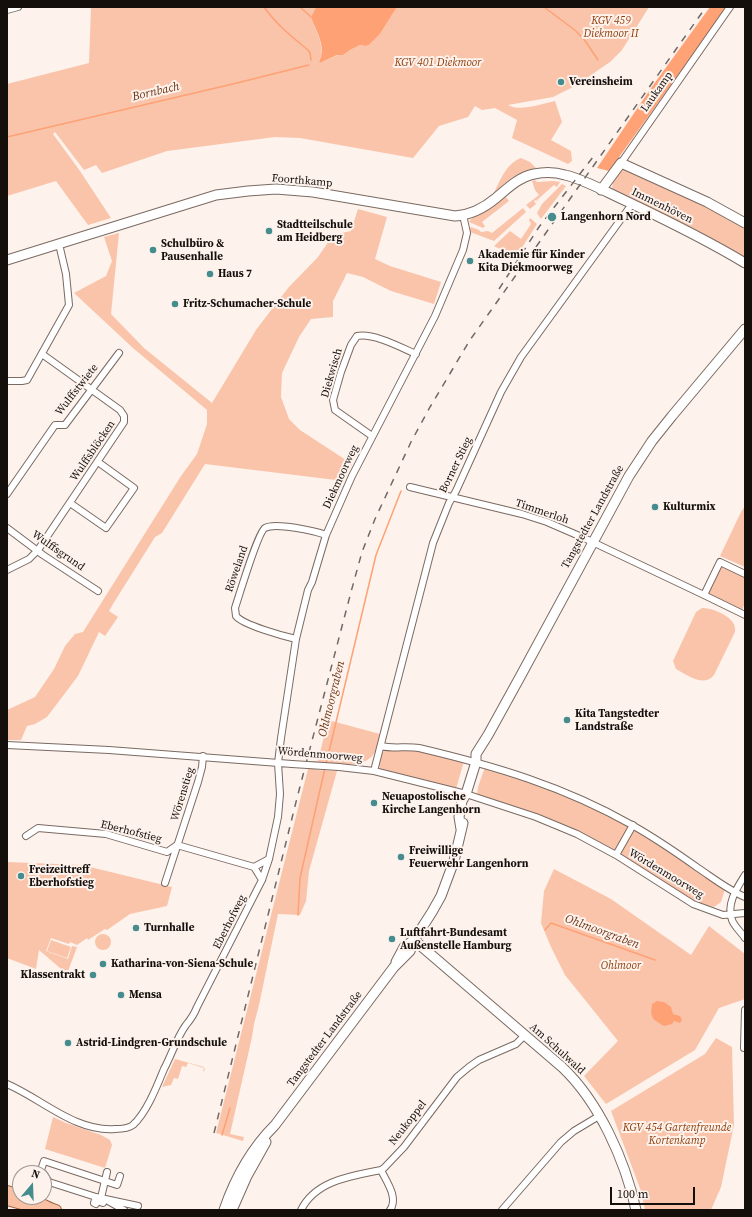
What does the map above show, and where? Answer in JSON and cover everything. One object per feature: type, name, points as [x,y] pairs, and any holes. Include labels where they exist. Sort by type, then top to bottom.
[{"type":"main road","points":[[7,1200],[32,1207],[51,1208]]},
{"type":"street","points":[[7,10],[18,7]]},
{"type":"street","name":"Laukamp","points":[[601,190],[730,7]]},
{"type":"street","name":"Immenhöven","points":[[621,163],[707,202],[745,223]]},
{"type":"street","name":"Foorthkamp","points":[[7,260],[216,195],[276,189],[313,192],[430,213],[463,216],[485,206],[516,182],[529,175],[548,172],[567,175]]},
{"type":"street","name":"Immenhöven","points":[[567,175],[632,204],[745,262]]},
{"type":"street","name":"Borner Stieg","points":[[374,771],[433,543],[449,502],[453,497],[501,392],[521,357],[632,204]]},
{"type":"street","name":"Diekmoorweg","points":[[278,763],[296,639],[308,590],[312,582],[326,535],[352,476],[435,316],[463,250],[467,233],[463,216]]},
{"type":"street","points":[[7,381],[27,380],[70,305],[66,274],[59,244]]},
{"type":"street","name":"Tangstedter Landstraße","points":[[224,1210],[234,1184],[249,1156],[264,1136],[275,1125],[394,967],[402,949],[414,940],[432,912],[445,886],[454,862],[468,802],[466,794],[476,762],[482,756],[488,735],[628,476],[652,441],[745,329]]},
{"type":"street","name":"Diekwisch","points":[[372,436],[335,410],[332,400],[351,345],[357,336],[363,335],[416,354]]},
{"type":"street","name":"Wulffstwiete","points":[[7,494],[55,425],[65,425],[119,353]]},
{"type":"street","name":"Wulffsblöcken","points":[[7,570],[29,559],[38,550],[124,422],[124,416],[120,410],[42,354]]},
{"type":"street","points":[[70,503],[106,528],[130,494],[134,488],[98,462]]},
{"type":"street","name":"Timmerloh","points":[[410,487],[529,516],[562,528],[745,615]]},
{"type":"street","name":"Röweland","points":[[296,639],[242,622],[236,616],[235,608],[261,532],[265,528],[272,526],[311,530],[326,535]]},
{"type":"street","name":"Wulffsgrund","points":[[7,528],[98,591]]},
{"type":"street","points":[[704,596],[720,562],[745,574]]},
{"type":"street","name":"Wördenmoorweg","points":[[7,745],[203,756],[374,771],[466,794],[536,817],[577,834],[616,855],[693,904],[730,915]]},
{"type":"street","name":"Wördenmoorweg","points":[[381,746],[386,748],[419,748],[476,762],[525,777],[579,798],[632,825],[740,894]]},
{"type":"street","name":"Wörenstieg","points":[[165,883],[200,774],[203,756]]},
{"type":"street","name":"Eberhofweg","points":[[7,1084],[54,1110],[82,1123],[103,1129],[125,1128],[132,1125],[145,1109],[150,1100],[171,1054],[186,1025],[191,1020],[196,1007],[262,880],[269,859],[278,810],[280,794],[278,763]]},
{"type":"street","name":"Wördenmoorweg","points":[[616,855],[632,825]]},
{"type":"street","name":"Eberhofstieg","points":[[26,836],[38,828],[106,834],[167,852],[178,846],[254,867]]},
{"type":"street","points":[[262,880],[254,867],[269,859]]},
{"type":"street","points":[[745,876],[740,894],[732,899],[730,915],[732,921],[745,938]]},
{"type":"street","points":[[730,915],[745,913]]},
{"type":"street","name":"Am Schulwald","points":[[414,940],[569,1074],[586,1094],[599,1116],[620,1160],[636,1210]]},
{"type":"street","points":[[744,1048],[745,1010]]},
{"type":"street","name":"Neukoppel","points":[[381,1170],[404,1147],[457,1077],[479,1060],[516,1044],[525,1036]]},
{"type":"street","points":[[502,1210],[561,1142],[599,1116]]},
{"type":"street","name":"Tangstedter Landstraße","points":[[232,1210],[253,1165],[275,1125]]},
{"type":"street","points":[[43,1165],[44,1161],[117,1185],[120,1176]]},
{"type":"street","points":[[301,1210],[310,1197],[330,1183],[381,1170],[393,1196],[394,1205],[390,1210]]},
{"type":"street","points":[[96,1204],[94,1203],[100,1199],[107,1172]]},
{"type":"street","points":[[52,1183],[100,1199],[135,1207]]},
{"type":"street","points":[[100,1199],[124,1210]]},
{"type":"green space","points":[[91,7],[316,7],[311,17],[321,45],[320,63],[338,55],[343,55],[360,45],[369,45],[380,34],[397,7],[649,7],[622,50],[610,62],[575,86],[553,97],[508,105],[524,108],[555,101],[562,122],[551,140],[571,151],[572,161],[568,164],[512,138],[517,120],[495,108],[482,110],[475,106],[468,117],[439,126],[413,158],[300,138],[275,137],[167,151],[102,173],[96,165],[84,170],[55,132],[53,134],[111,218],[88,225],[56,181],[7,196],[7,84],[89,63]]},
{"type":"green space","points":[[521,158],[530,162],[536,168],[524,172],[504,184],[494,193],[501,178],[508,168],[516,160]]},
{"type":"green space","points":[[624,168],[709,208],[745,228],[745,258],[696,231],[612,190],[613,181]]},
{"type":"green space","points":[[535,180],[537,182],[560,182],[557,187],[554,185],[537,200],[538,202],[536,200],[534,201],[536,204],[530,209],[526,205],[539,195],[535,190],[532,181]]},
{"type":"green space","points":[[562,184],[566,186],[541,219],[537,213],[542,204]]},
{"type":"green space","points":[[505,196],[509,201],[482,222],[485,226],[483,228],[469,222],[471,219]]},
{"type":"green space","points":[[523,208],[526,212],[494,241],[470,232],[471,227],[481,232],[488,231],[492,233]]},
{"type":"green space","points":[[358,209],[387,217],[375,259],[390,266],[441,282],[434,304],[391,291],[363,277],[347,273],[333,301],[333,317],[311,319],[299,337],[282,373],[281,397],[289,419],[300,430],[352,464],[344,481],[205,464],[162,533],[155,537],[113,604],[109,611],[118,617],[105,636],[99,632],[78,676],[47,717],[35,724],[27,726],[21,740],[7,740],[7,710],[35,697],[54,669],[65,646],[75,634],[83,632],[181,476],[197,454],[207,424],[207,410],[133,348],[74,293],[106,276],[112,261],[104,237],[119,233],[111,314],[144,348],[212,403],[256,330],[288,288],[318,257],[333,235],[351,231]]},
{"type":"green space","points":[[530,218],[537,224],[516,257],[494,246],[510,231],[521,239],[531,224],[529,220]]},
{"type":"green space","points":[[745,506],[745,567],[720,556]]},
{"type":"green space","points":[[722,565],[745,575],[745,603],[742,610],[708,594]]},
{"type":"green space","points":[[702,608],[719,612],[729,618],[735,627],[735,632],[714,675],[710,679],[705,680],[695,679],[676,669],[673,661],[696,612]]},
{"type":"green space","points":[[328,720],[380,734],[379,741],[371,758],[365,761],[350,764],[318,762],[316,770],[337,771],[309,871],[306,901],[300,915],[278,914],[230,1134],[244,1137],[243,1141],[216,1133],[310,761],[318,761]]},
{"type":"green space","points":[[413,749],[464,761],[456,789],[381,770],[379,766],[381,755],[384,751]]},
{"type":"green space","points":[[485,767],[534,783],[582,802],[638,832],[725,889],[721,902],[714,907],[694,902],[622,856],[477,795],[478,787]]},
{"type":"green space","points":[[7,862],[82,865],[172,887],[167,906],[130,914],[107,930],[105,929],[88,940],[87,938],[77,945],[51,938],[46,951],[68,959],[72,946],[77,947],[67,974],[39,950],[36,969],[7,958]]},
{"type":"green space","name":"Ohlmoor","points":[[554,869],[611,899],[691,955],[709,926],[745,954],[745,999],[719,1008],[695,1050],[606,1104],[584,1076],[618,1041],[565,975],[541,923],[544,891]]},
{"type":"green space","points":[[103,934],[109,936],[111,942],[109,948],[103,950],[97,948],[95,942],[97,936]]},
{"type":"green space","points":[[51,940],[71,947],[67,958],[47,951]]},
{"type":"green space","name":"KGV 454 Gartenfreunde Kortenkamp","points":[[716,1038],[732,1047],[734,1125],[721,1187],[711,1210],[645,1210],[641,1191],[611,1111],[705,1054]]},
{"type":"green space","points":[[175,1059],[204,1067],[205,1070],[203,1072],[204,1068],[188,1063],[186,1067],[182,1066],[178,1079],[174,1078],[171,1085],[162,1087]]},
{"type":"green space","points":[[53,1117],[101,1135],[110,1140],[112,1145],[105,1168],[45,1149]]},
{"type":"shaded area","points":[[316,7],[397,7],[380,34],[369,45],[360,45],[343,55],[337,55],[320,63],[322,50],[318,34],[311,17]]},
{"type":"shaded area","points":[[710,7],[727,7],[609,171],[597,168],[651,88]]},
{"type":"shaded area","points":[[657,1001],[664,1002],[671,1007],[673,1014],[680,1016],[682,1020],[680,1023],[674,1021],[672,1024],[664,1026],[654,1020],[651,1012],[652,1004]]},
{"type":"waterway","points":[[264,7],[279,25],[308,50],[311,60]]},
{"type":"waterway","points":[[300,7],[311,17]]},
{"type":"waterway","points":[[544,7],[576,31],[586,42],[598,60]]},
{"type":"waterway","name":"Bornbach","points":[[7,137],[309,65]]},
{"type":"waterway","name":"Ohlmoorgraben","points":[[326,764],[376,555],[401,491]]},
{"type":"waterway","name":"Ohlmoorgraben","points":[[298,915],[300,878],[325,768]]},
{"type":"waterway","name":"Ohlmoorgraben","points":[[545,930],[551,923],[655,960]]},
{"type":"waterway","name":"Ohlmoorgraben","points":[[222,1135],[230,1108]]},
{"type":"railway","points":[[214,1133],[297,798],[351,592],[362,552],[375,519],[411,442],[470,340],[706,7]]},
{"type":"railway","points":[[499,289],[539,227],[593,157]]},
{"type":"place","name":"Vereinsheim","points":[[561,82]]},
{"type":"place","name":"Langenhorn Nord","points":[[552,217]]},
{"type":"place","name":"Stadtteilschule am Heidberg","points":[[269,231]]},
{"type":"place","name":"Schulbüro & Pausenhalle","points":[[153,250]]},
{"type":"place","name":"Akademie für Kinder Kita Diekmoorweg","points":[[470,261]]},
{"type":"place","name":"Haus 7","points":[[210,274]]},
{"type":"place","name":"Fritz-Schumacher-Schule","points":[[175,304]]},
{"type":"place","name":"Kulturmix","points":[[655,507]]},
{"type":"place","name":"Kita Tangstedter Landstraße","points":[[567,720]]},
{"type":"place","name":"Neuapostolische Kirche Langenhorn","points":[[374,803]]},
{"type":"place","name":"Freiwillige Feuerwehr Langenhorn","points":[[401,857]]},
{"type":"place","name":"Freizeittreff Eberhofstieg","points":[[21,876]]},
{"type":"place","name":"Turnhalle","points":[[136,928]]},
{"type":"place","name":"Luftfahrt-Bundesamt Außenstelle Hamburg","points":[[392,939]]},
{"type":"place","name":"Katharina-von-Siena-Schule","points":[[103,964]]},
{"type":"place","name":"Klassentrakt","points":[[93,975]]},
{"type":"place","name":"Mensa","points":[[121,995]]},
{"type":"place","name":"Astrid-Lindgren-Grundschule","points":[[68,1043]]},
{"type":"park label","name":"KGV 459 Diekmoor II","points":[[611,27]]},
{"type":"park label","name":"KGV 401 Diekmoor","points":[[438,63]]}]
